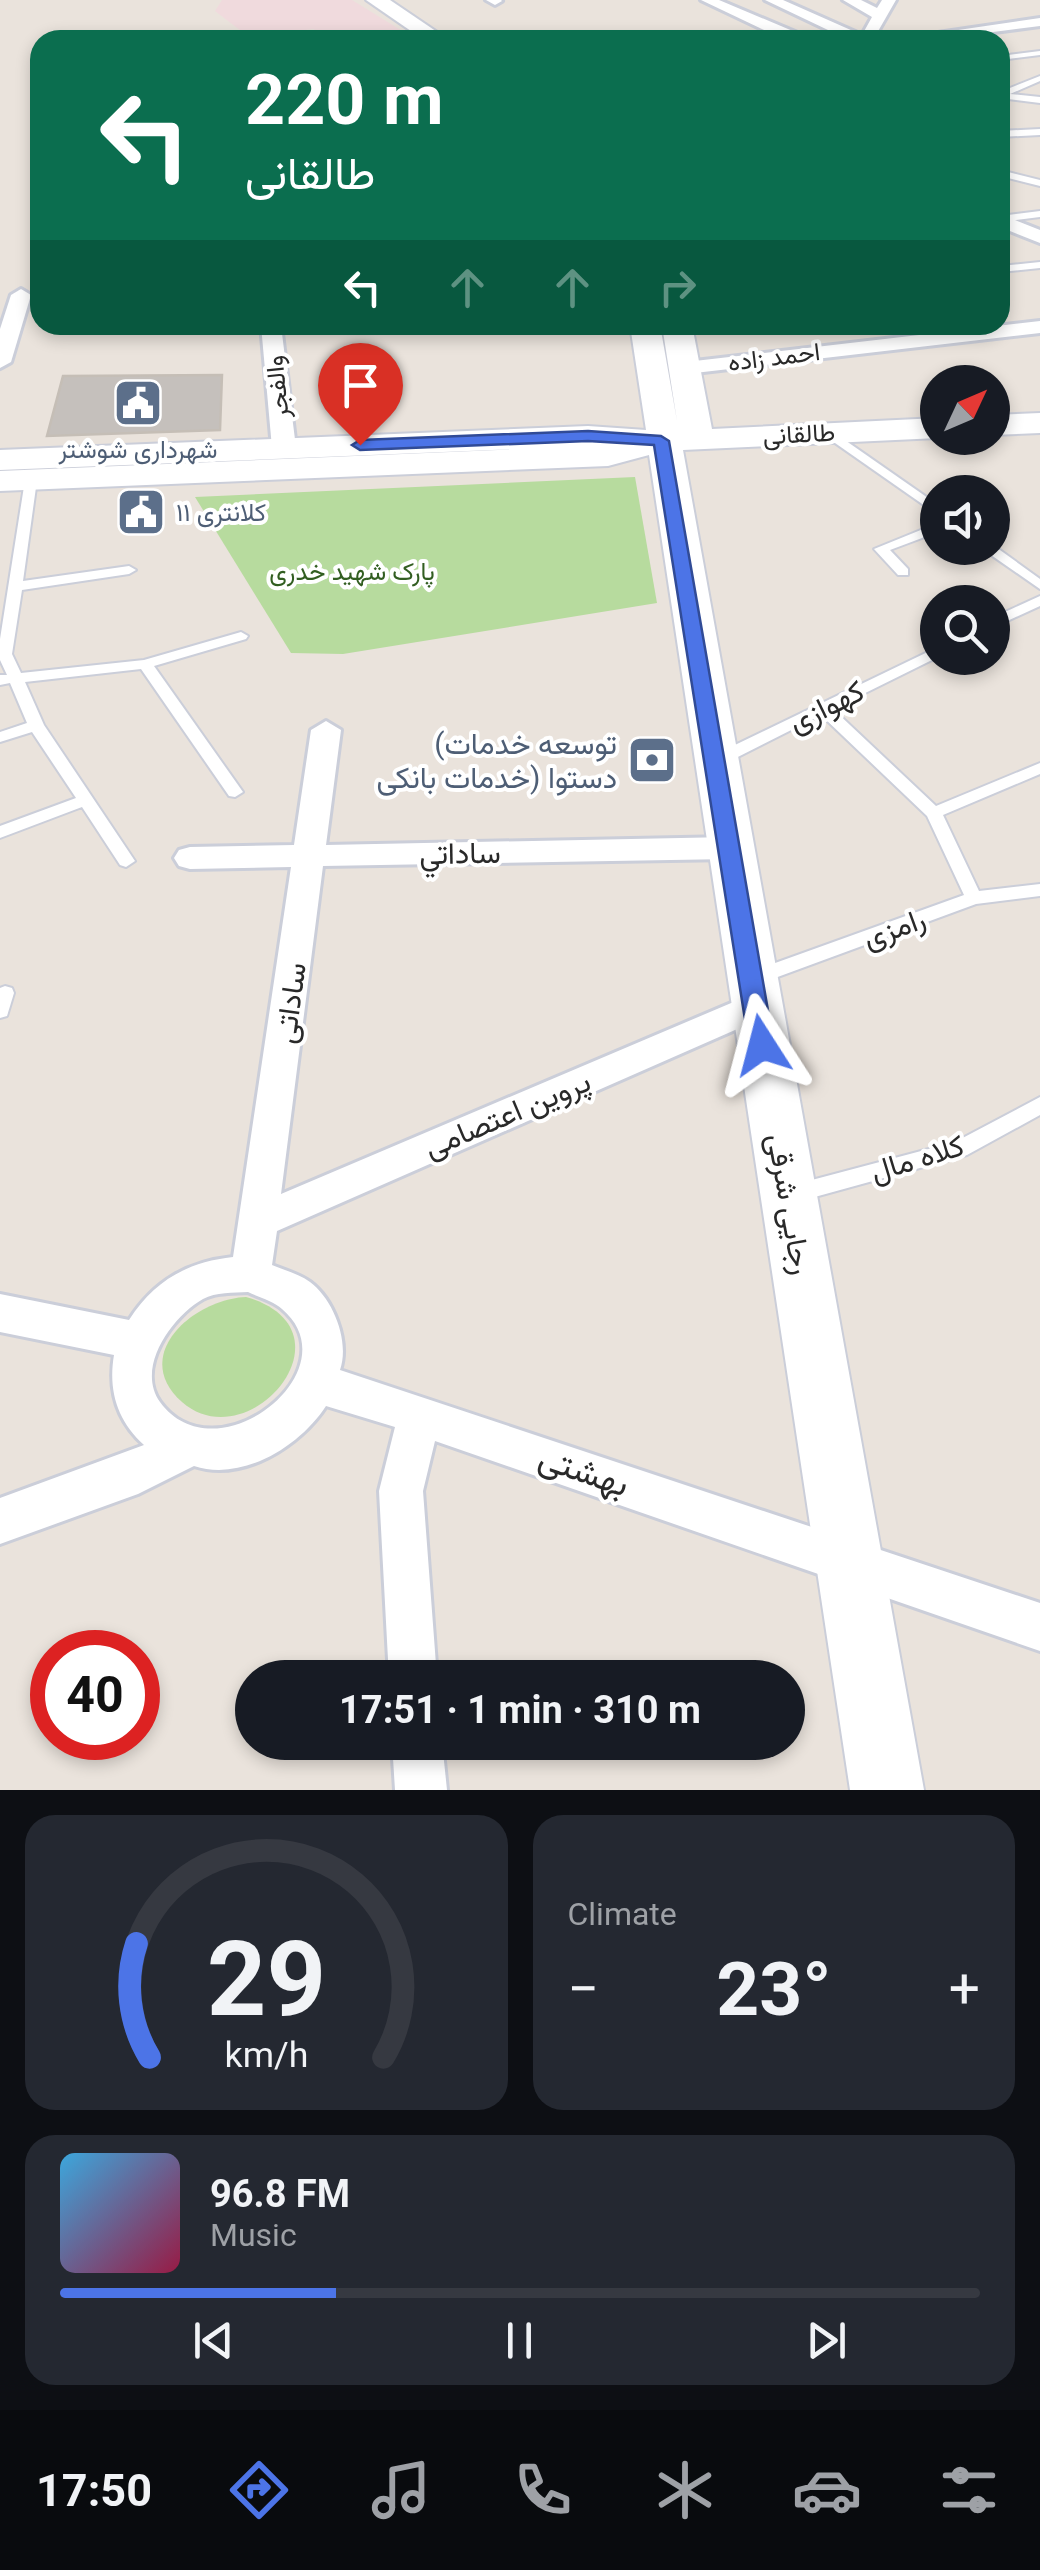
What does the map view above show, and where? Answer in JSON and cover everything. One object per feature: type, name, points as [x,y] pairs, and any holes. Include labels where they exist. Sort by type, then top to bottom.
[{"type":"street","points":[[376,0],[435,30]]},
{"type":"street","points":[[409,0],[441,30]]},
{"type":"street","points":[[708,0],[771,30]]},
{"type":"street","points":[[772,0],[840,30]]},
{"type":"street","points":[[850,0],[878,14]]},
{"type":"street","points":[[869,30],[890,0]]},
{"type":"street","points":[[976,30],[1040,22]]},
{"type":"street","points":[[1010,224],[1040,237]]},
{"type":"street","points":[[0,362],[20,295]]},
{"type":"street","name":"احمد زاده","points":[[1010,330],[1040,326]]},
{"type":"street","name":"والفجر","points":[[271,335],[284,448]]},
{"type":"street","points":[[647,335],[679,440]]},
{"type":"street","points":[[678,335],[686,368],[679,440]]},
{"type":"street","name":"احمد زاده","points":[[686,368],[964,335]]},
{"type":"street","points":[[1010,424],[1040,422]]},
{"type":"street","name":"طالقانی","points":[[0,460],[588,436],[679,440],[920,429]]},
{"type":"street","name":"طالقانی","points":[[16,481],[608,456],[679,440]]},
{"type":"street","name":"رجایی شرقی","points":[[679,440],[715,761],[886,1790]]},
{"type":"street","name":"ساداتی","points":[[251,1274],[326,730]]},
{"type":"street","name":"ساداتي","points":[[190,858],[730,848]]},
{"type":"street","name":"پروین اعتصامی","points":[[258,1221],[754,993]]},
{"type":"street","points":[[251,1274],[290,1290],[318,1320],[324,1347],[317,1384],[306,1404],[283,1427],[253,1444],[220,1450],[188,1446],[160,1432],[141,1411],[132,1384],[139,1341],[164,1303],[190,1286],[220,1276],[251,1274]]},
{"type":"street","points":[[0,1313],[139,1341]]},
{"type":"street","name":"بهشتی","points":[[317,1384],[420,1415],[1040,1627]]},
{"type":"street","points":[[412,1660],[400,1491],[420,1415]]},
{"type":"street","points":[[0,1521],[138,1472],[188,1446]]},
{"type":"street","points":[[419,1760],[420,1790]]},
{"type":"lane","points":[[1010,57],[1040,53]]},
{"type":"lane","points":[[1010,91],[1040,78]]},
{"type":"lane","points":[[1010,96],[1040,100]]},
{"type":"lane","points":[[1010,134],[1040,132]]},
{"type":"lane","points":[[1010,176],[1040,183]]},
{"type":"lane","points":[[1010,218],[1040,214]]},
{"type":"lane","points":[[1010,268],[1040,265]]},
{"type":"lane","points":[[829,433],[920,497]]},
{"type":"lane","points":[[16,481],[18,586],[4,654],[8,681],[126,860]]},
{"type":"lane","points":[[903,572],[881,549],[920,534]]},
{"type":"lane","points":[[1010,564],[1040,585]]},
{"type":"lane","points":[[18,586],[129,570]]},
{"type":"lane","points":[[1010,615],[1040,600]]},
{"type":"lane","points":[[8,681],[145,664],[241,636]]},
{"type":"lane","name":"کهوازی","points":[[715,761],[920,660]]},
{"type":"lane","points":[[145,664],[236,792]]},
{"type":"lane","points":[[824,708],[934,813],[974,898]]},
{"type":"lane","points":[[0,737],[36,725]]},
{"type":"lane","points":[[934,813],[1040,768]]},
{"type":"lane","points":[[0,832],[86,800]]},
{"type":"lane","name":"رامزی","points":[[754,993],[974,898],[1040,890]]},
{"type":"lane","name":"کلاه مال","points":[[788,1195],[960,1149],[1040,1104]]},
{"type":"shaded area","points":[[222,0],[352,0],[401,30],[240,30],[215,11]]},
{"type":"green space","name":"پارک شهید خدری","points":[[635,477],[657,603],[343,654],[291,653],[195,497]]},
{"type":"green space","points":[[246,1297],[279,1313],[294,1336],[294,1360],[282,1384],[262,1403],[236,1415],[209,1416],[182,1402],[167,1384],[162,1366],[165,1349],[189,1319],[226,1300]]},
{"type":"building","name":"شهرداری شوشتر","points":[[222,375],[220,430],[47,436],[63,376]]},
{"type":"place","name":"شهرداری شوشتر","points":[[138,403]]},
{"type":"place","name":"کلانتری ۱۱","points":[[141,512]]},
{"type":"place","name":"(توسعه خدمات دستوا (خدمات بانکی","points":[[652,760]]},
{"type":"route","points":[[360,445],[588,436],[661,441],[762,1045]]}]
